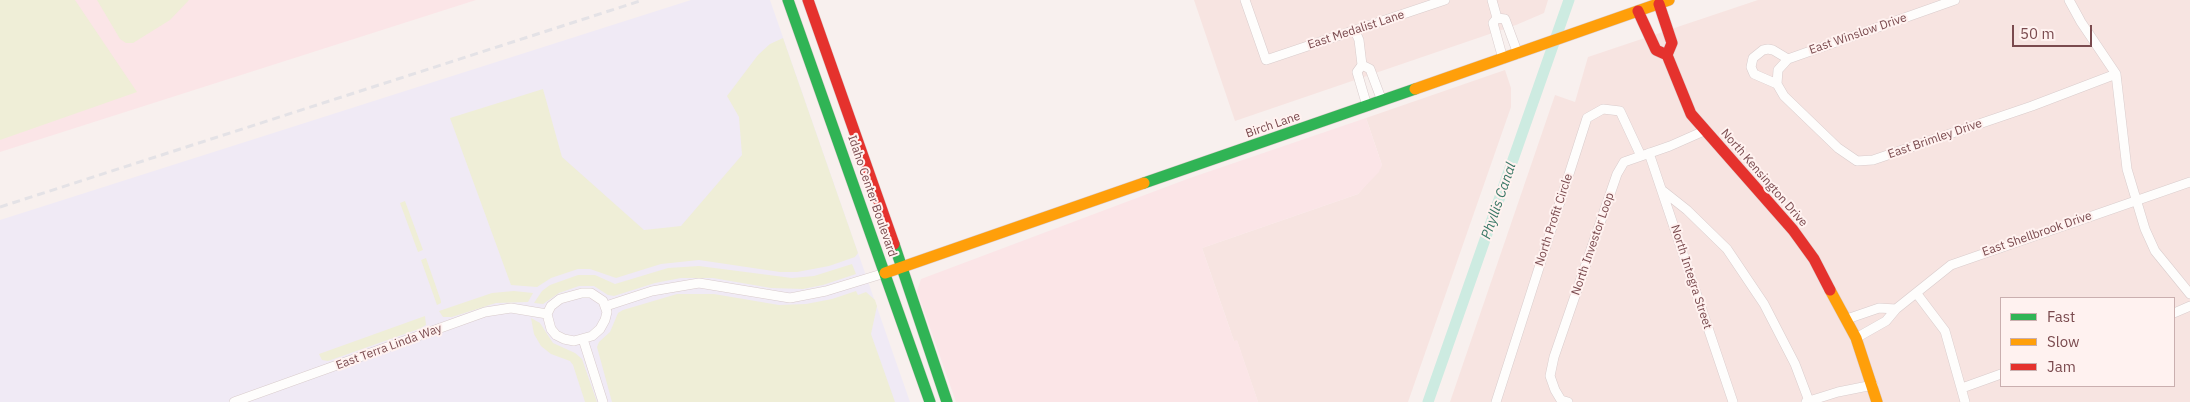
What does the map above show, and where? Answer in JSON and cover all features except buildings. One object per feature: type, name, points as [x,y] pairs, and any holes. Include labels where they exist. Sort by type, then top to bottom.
[{"type":"street","name":"Idaho Center Boulevard","points":[[788,0],[930,402]]},
{"type":"street","name":"Idaho Center Boulevard","points":[[808,0],[902,267],[947,402]]},
{"type":"street","name":"East Medalist Lane","points":[[1245,0],[1266,60],[1446,0]]},
{"type":"street","points":[[1492,0],[1497,18]]},
{"type":"street","name":"East Winslow Drive","points":[[1788,59],[1955,0]]},
{"type":"street","points":[[2069,0],[2081,22],[2116,74],[2127,169],[2145,230],[2155,251],[2190,294]]},
{"type":"street","name":"Birch Lane","points":[[885,273],[1664,2]]},
{"type":"street","name":"North Kensington Drive","points":[[1664,2],[1672,43],[1667,55]]},
{"type":"street","name":"North Kensington Drive","points":[[1638,12],[1656,50],[1667,55],[1691,114],[1793,230],[1814,259],[1856,338],[1877,402]]},
{"type":"street","points":[[1497,18],[1505,19],[1518,54]]},
{"type":"street","points":[[1497,18],[1493,23],[1503,59]]},
{"type":"street","points":[[1356,31],[1362,65],[1356,72],[1368,106]]},
{"type":"street","points":[[1762,50],[1773,50],[1788,59],[1778,70],[1777,84],[1754,74],[1751,67],[1753,58],[1762,50]]},
{"type":"street","points":[[1362,65],[1370,68],[1382,101]]},
{"type":"street","name":"East Brimley Drive","points":[[1777,84],[1784,96],[1838,148],[1857,161],[1873,160],[2032,106],[2116,74]]},
{"type":"street","name":"North Profit Circle","points":[[1496,402],[1587,118],[1603,109],[1620,111],[1645,155]]},
{"type":"street","name":"North Investor Loop","points":[[1568,402],[1561,400],[1550,376],[1554,357],[1617,174],[1624,162],[1704,130]]},
{"type":"street","name":"North Integra Street","points":[[1645,155],[1662,191],[1733,402]]},
{"type":"street","name":"East Shellbrook Drive","points":[[1856,338],[1886,322],[1896,309],[1951,265],[2190,182]]},
{"type":"street","points":[[1662,191],[1687,210],[1727,249],[1772,318],[1795,364],[1807,402],[1838,392],[1873,385]]},
{"type":"street","points":[[606,306],[652,291],[699,282],[790,298],[826,291],[885,273]]},
{"type":"street","points":[[582,293],[590,293],[597,296],[606,306],[605,320],[592,336],[574,341],[556,335],[551,329],[547,314],[551,306],[560,299],[582,293]]},
{"type":"street","points":[[1917,294],[1945,331],[1965,402]]},
{"type":"street","points":[[2175,313],[2190,306]]},
{"type":"street","name":"East Terra Linda Way","points":[[234,402],[486,312],[511,308],[547,314]]},
{"type":"street","points":[[1847,319],[1880,308],[1896,309]]},
{"type":"street","points":[[583,339],[603,402]]},
{"type":"street","points":[[1962,388],[2000,374]]},
{"type":"shaded area","points":[[0,0],[476,0],[0,152]]},
{"type":"shaded area","points":[[691,0],[770,0],[910,402],[0,402],[0,220]]},
{"type":"shaded area","points":[[1194,0],[1548,0],[1544,13],[1516,25],[1235,121]]},
{"type":"shaded area","points":[[1758,0],[2190,0],[2190,402],[1450,402],[1555,95],[1575,102],[1588,57]]},
{"type":"shaded area","points":[[1505,70],[1511,88],[1511,107],[1408,402],[1258,402],[1237,341],[1234,341],[1202,248],[1358,194],[1382,165],[1366,118]]},
{"type":"shaded area","points":[[1366,118],[1382,165],[1379,172],[1358,194],[1202,248],[1234,341],[1237,340],[1258,402],[956,402],[917,291],[921,279],[1190,178]]},
{"type":"green space","points":[[0,0],[75,0],[137,92],[0,140]]},
{"type":"green space","points":[[97,0],[189,0],[170,20],[133,43],[126,43],[120,39]]},
{"type":"green space","points":[[783,38],[858,253],[855,257],[829,266],[797,272],[780,272],[699,260],[661,264],[616,278],[590,269],[578,269],[551,278],[537,287],[511,285],[450,118],[543,89],[562,157],[644,230],[681,226],[742,155],[739,117],[727,96],[758,55],[770,44]]},
{"type":"green space","points":[[405,201],[423,250],[418,252],[400,203]]},
{"type":"green space","points":[[426,258],[441,301],[437,305],[421,260]]},
{"type":"green space","points":[[852,264],[856,274],[823,285],[803,289],[771,288],[713,278],[681,278],[655,283],[614,296],[608,295],[594,286],[579,286],[559,293],[543,304],[534,303],[542,291],[550,285],[578,275],[595,275],[615,284],[668,268],[699,266],[792,278],[814,276]]},
{"type":"green space","points":[[514,291],[533,293],[528,302],[496,303],[452,317],[443,317],[439,311],[492,293]]},
{"type":"green space","points":[[856,291],[858,295],[866,292],[875,300],[877,306],[871,334],[895,402],[612,402],[597,347],[599,342],[610,332],[618,313],[623,310],[677,294],[714,294],[779,305],[806,304],[832,299]]},
{"type":"green space","points":[[425,316],[426,325],[419,329],[328,361],[322,360],[319,354]]},
{"type":"green space","points":[[531,318],[540,323],[553,343],[575,353],[582,359],[597,402],[585,402],[570,361],[551,354],[541,346],[534,334]]},
{"type":"waterway","name":"Phyllis Canal","points":[[1428,402],[1569,0]]},
{"type":"railway","points":[[0,207],[643,0]]},
{"type":"traffic: fast","points":[[788,0],[930,402]]},
{"type":"traffic: fast","points":[[1144,183],[1415,89]]},
{"type":"traffic: fast","points":[[894,244],[947,402]]},
{"type":"traffic: slow","points":[[1415,89],[1669,0]]},
{"type":"traffic: slow","points":[[885,273],[1144,183]]},
{"type":"traffic: slow","points":[[1830,290],[1856,338],[1877,402]]},
{"type":"traffic: jam","points":[[808,0],[894,244]]},
{"type":"traffic: jam","points":[[1659,4],[1672,43],[1667,55],[1691,114],[1793,230],[1814,259],[1830,290]]},
{"type":"traffic: jam","points":[[1638,11],[1656,50],[1667,55]]}]
